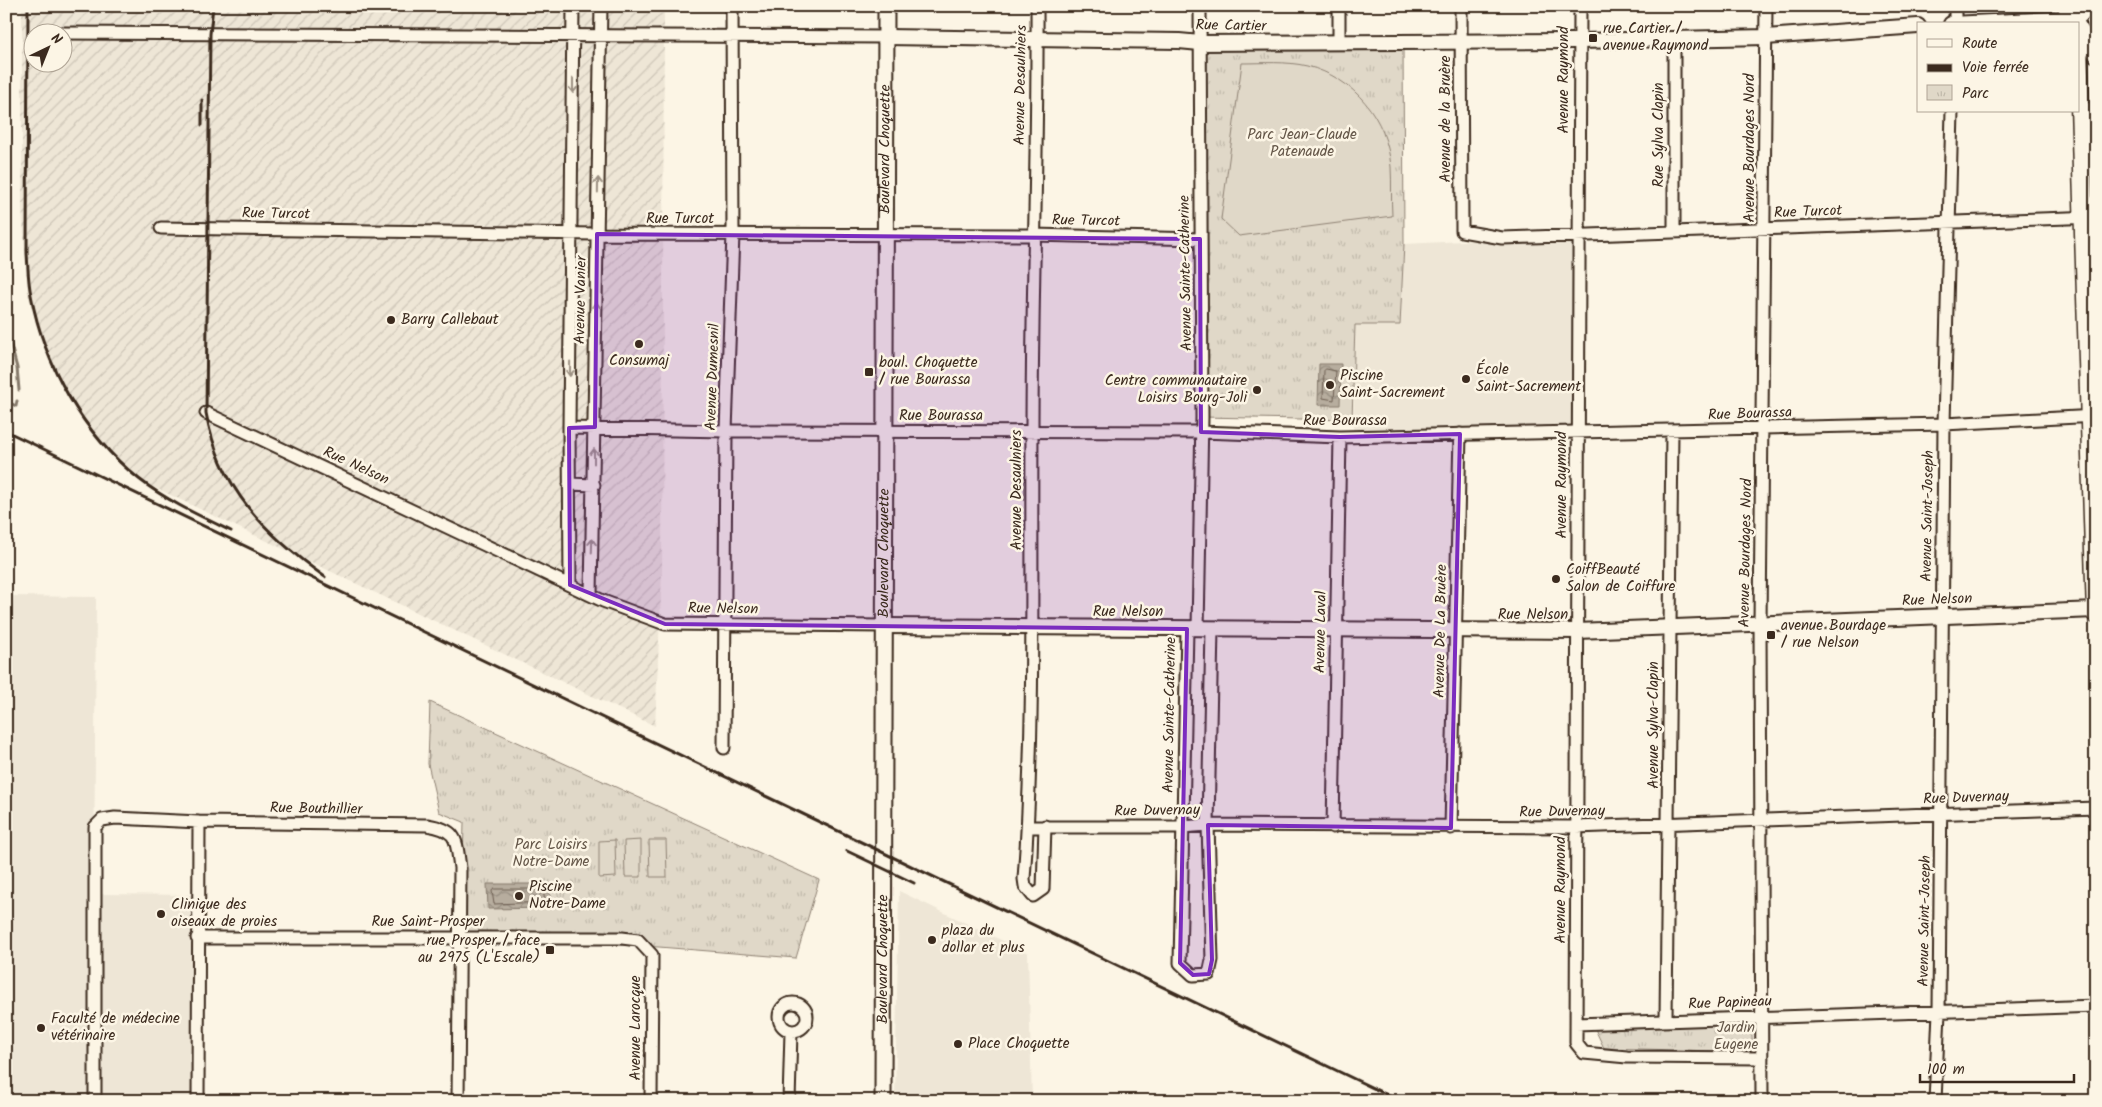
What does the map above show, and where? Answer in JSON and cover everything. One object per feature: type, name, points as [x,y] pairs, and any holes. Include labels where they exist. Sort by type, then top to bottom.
[{"type":"main road","name":"Boulevard Choquette","points":[[884,1101],[886,6]]},
{"type":"main road","points":[[2074,19],[2089,6]]},
{"type":"main road","points":[[2080,71],[2090,217],[2096,614]]},
{"type":"street","name":"Avenue Vanier","points":[[570,585],[569,428],[573,6]]},
{"type":"street","name":"Avenue Vanier","points":[[591,595],[601,6]]},
{"type":"street","name":"Avenue Dumesnil","points":[[724,748],[726,430],[733,234],[732,6]]},
{"type":"street","name":"Avenue Desaulniers","points":[[1037,6],[1038,40],[1033,235],[1032,628],[1028,827],[1024,879],[1025,886],[1033,896],[1043,888],[1045,826]]},
{"type":"street","name":"Avenue Sainte-Catherine","points":[[1200,6],[1201,432],[1182,827],[1180,963],[1192,975],[1209,974],[1212,960],[1208,825],[1212,629]]},
{"type":"street","points":[[1339,6],[1339,42]]},
{"type":"street","name":"Avenue de la Bruère","points":[[1461,6],[1462,231]]},
{"type":"street","name":"Avenue Raymond","points":[[1576,1024],[1578,41],[1580,6]]},
{"type":"street","name":"Avenue Bourdages Nord","points":[[1762,1101],[1760,624],[1766,6]]},
{"type":"street","points":[[1954,22],[1955,6]]},
{"type":"street","points":[[2089,6],[2096,17]]},
{"type":"street","points":[[2002,22],[2074,19]]},
{"type":"street","name":"Rue Cartier","points":[[72,33],[600,38],[886,38],[1170,41],[1200,43],[1578,41],[1766,37],[1917,26]]},
{"type":"street","points":[[2080,29],[2096,55]]},
{"type":"street","name":"Rue Sylva Clapin","points":[[1674,39],[1674,232]]},
{"type":"street","name":"Avenue Saint-Joseph","points":[[1935,1101],[1939,1012],[1944,424],[1952,112]]},
{"type":"street","name":"Rue Turcot","points":[[1462,231],[1502,238],[2090,217]]},
{"type":"street","name":"Rue Turcot","points":[[161,228],[597,234],[1033,235],[1200,239]]},
{"type":"street","name":"Rue Nelson","points":[[206,413],[591,595],[666,624],[1577,631],[2096,610]]},
{"type":"street","name":"Rue Bourassa","points":[[569,428],[1201,432],[1340,437],[1944,424],[2092,416]]},
{"type":"street","name":"Avenue Sylva-Clapin","points":[[1666,1020],[1672,431]]},
{"type":"street","name":"Avenue De La Bruère","points":[[1451,828],[1460,434]]},
{"type":"street","name":"Avenue Laval","points":[[1334,827],[1340,437]]},
{"type":"street","points":[[569,484],[594,485]]},
{"type":"street","name":"Rue Duvernay","points":[[1028,827],[1182,827],[1208,825],[1451,828],[1576,827],[2096,808]]},
{"type":"street","name":"Rue Bouthillier","points":[[95,1101],[94,845],[95,827],[102,820],[427,825],[445,828],[456,839],[460,868],[458,1101]]},
{"type":"street","points":[[198,1101],[197,938],[199,822]]},
{"type":"street","name":"Rue Saint-Prosper","points":[[197,938],[459,936],[622,938],[638,940],[652,955]]},
{"type":"street","name":"Avenue Larocque","points":[[651,1101],[652,955]]},
{"type":"street","name":"Rue Papineau","points":[[1576,1024],[2096,1006]]},
{"type":"street","points":[[1576,1024],[1576,1043],[1584,1053],[1627,1057],[1762,1058]]},
{"type":"street","points":[[788,1101],[791,1032]]},
{"type":"highlighted area","points":[[597,234],[1200,239],[1201,432],[1340,437],[1460,434],[1451,828],[1208,825],[1212,960],[1209,974],[1193,975],[1180,963],[1187,629],[665,624],[570,585],[569,428],[595,427]]},
{"type":"shaded area","points":[[22,6],[664,6],[662,574],[655,726],[141,481],[114,456],[76,409],[54,369],[41,337],[28,294],[22,209],[22,72],[72,72],[72,22],[22,22]]},
{"type":"shaded area","name":"École Saint-Sacrement","points":[[1578,235],[1577,433],[1353,437],[1355,324],[1400,325],[1404,244]]},
{"type":"shaded area","points":[[6,596],[96,597],[94,894],[199,895],[200,1101],[6,1101]]},
{"type":"shaded area","name":"Place Choquette","points":[[899,891],[1028,953],[1032,1101],[895,1101]]},
{"type":"green space","name":"Parc Jean-Claude Patenaude","points":[[1403,42],[1404,244],[1400,325],[1355,325],[1352,420],[1202,417],[1200,43]]},
{"type":"green space","points":[[1242,63],[1299,64],[1324,72],[1353,90],[1375,117],[1383,132],[1391,167],[1392,216],[1239,236],[1221,219]]},
{"type":"green space","name":"Parc Loisirs Notre-Dame","points":[[430,702],[819,880],[796,958],[659,947],[468,937],[463,867],[464,822],[439,812],[428,764]]},
{"type":"green space","points":[[615,840],[616,877],[599,878],[599,841]]},
{"type":"green space","points":[[641,840],[641,877],[625,877],[624,841]]},
{"type":"green space","points":[[649,840],[666,840],[667,877],[650,877]]},
{"type":"green space","name":"Jardin Eugene","points":[[1751,1020],[1753,1052],[1604,1048],[1594,1027]]},
{"type":"water","name":"Piscine Saint-Sacrement","points":[[1319,364],[1341,364],[1340,405],[1318,405]]},
{"type":"water","name":"Piscine Notre-Dame","points":[[487,884],[550,884],[550,908],[488,909]]},
{"type":"waterway","points":[[6,327],[17,368],[19,390]]},
{"type":"waterway","points":[[6,401],[16,406],[17,401]]},
{"type":"railway","points":[[28,6],[27,253],[30,290],[45,347],[69,396],[100,441],[119,461],[139,479],[161,494],[184,508],[231,531]]},
{"type":"railway","points":[[213,6],[210,34],[206,413],[222,465],[248,507],[283,544],[325,577]]},
{"type":"railway","points":[[202,100],[202,125]]},
{"type":"railway","points":[[6,431],[1400,1101]]},
{"type":"railway","points":[[847,851],[914,883]]},
{"type":"place","name":"rue Cartier / avenue Raymond","points":[[1593,38]]},
{"type":"place","name":"Barry Callebaut","points":[[391,320]]},
{"type":"place","name":"Consumaj","points":[[639,344]]},
{"type":"place","name":"boul. Choquette / rue Bourassa","points":[[869,372]]},
{"type":"place","name":"École Saint-Sacrement","points":[[1466,379]]},
{"type":"place","name":"Piscine Saint-Sacrement","points":[[1330,385]]},
{"type":"place","name":"Centre communautaire Loisirs Bourg-Joli","points":[[1257,390]]},
{"type":"place","name":"CoiffBeauté Salon de Coiffure","points":[[1556,579]]},
{"type":"place","name":"avenue Bourdage / rue Nelson","points":[[1771,635]]},
{"type":"place","name":"Piscine Notre-Dame","points":[[519,896]]},
{"type":"place","name":"Clinique des oiseaux de proies","points":[[161,914]]},
{"type":"place","name":"plaza du dollar et plus","points":[[932,940]]},
{"type":"place","name":"rue Prosper / face au 2975 (L'Escale)","points":[[550,950]]},
{"type":"place","name":"Faculté de médecine vétérinaire","points":[[41,1028]]},
{"type":"place","name":"Place Choquette","points":[[958,1044]]}]
